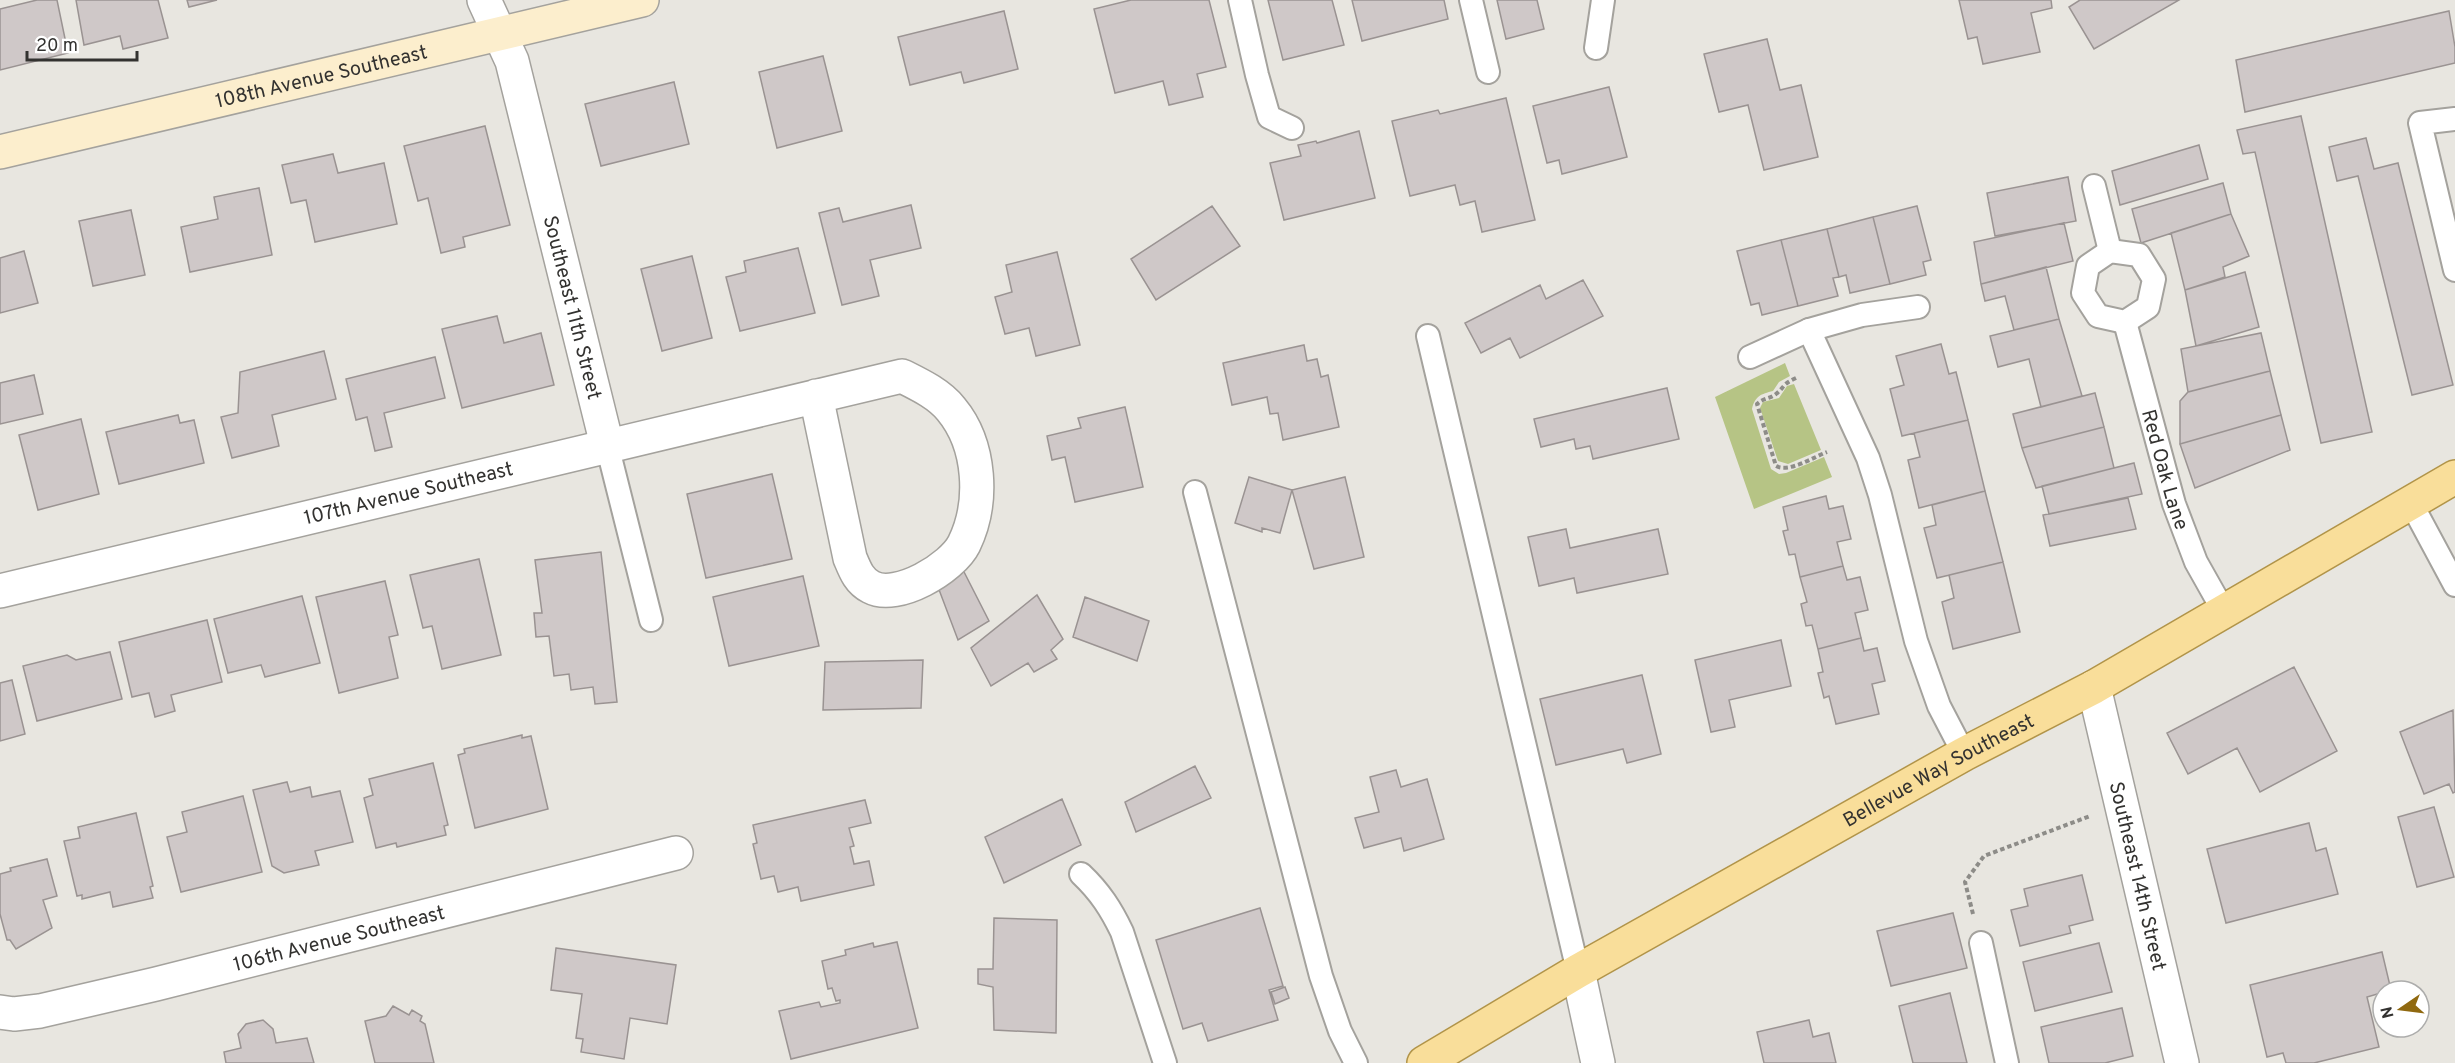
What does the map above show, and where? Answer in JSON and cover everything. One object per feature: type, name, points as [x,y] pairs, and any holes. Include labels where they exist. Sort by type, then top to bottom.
[{"type":"main road","name":"Bellevue Way Southeast","points":[[1424,1063],[1578,971],[1964,754],[2094,687],[2455,477]]},
{"type":"street","name":"Southeast 11th Street","points":[[484,0],[512,61],[608,445]]},
{"type":"street","name":"108th Avenue Southeast","points":[[0,152],[642,0]]},
{"type":"street","name":"107th Avenue Southeast","points":[[0,591],[608,445],[816,396],[902,376],[930,390],[951,409],[969,439],[978,481],[974,516],[964,546],[943,567],[913,585],[886,590],[871,587],[858,577],[850,558],[816,396]]},
{"type":"street","name":"Southeast 14th Street","points":[[2094,687],[2182,1063]]},
{"type":"street","name":"106th Avenue Southeast","points":[[0,1012],[14,1014],[40,1011],[156,984],[676,853]]},
{"type":"street","points":[[1578,971],[1598,1063]]},
{"type":"lane","points":[[1240,0],[1269,117],[1292,128]]},
{"type":"lane","points":[[1471,0],[1488,72]]},
{"type":"lane","points":[[1596,48],[1603,0]]},
{"type":"lane","points":[[2455,119],[2420,123],[2455,270]]},
{"type":"lane","points":[[2094,186],[2110,250]]},
{"type":"lane","points":[[2110,250],[2139,255],[2154,279],[2148,307],[2125,322],[2098,316],[2084,293],[2088,266],[2110,250]]},
{"type":"lane","points":[[1750,357],[1809,330],[1862,315],[1918,307]]},
{"type":"lane","name":"Red Oak Lane","points":[[2125,322],[2174,504],[2196,562],[2223,610]]},
{"type":"lane","points":[[1809,330],[1868,458],[1880,495],[1916,641],[1939,706],[1964,754]]},
{"type":"lane","points":[[1428,336],[1578,971]]},
{"type":"lane","name":"Southeast 11th Street","points":[[608,445],[651,620]]},
{"type":"lane","points":[[1195,492],[1321,976],[1340,1031],[1356,1063]]},
{"type":"lane","points":[[2411,503],[2455,585]]},
{"type":"lane","points":[[1081,874],[1099,892],[1122,932],[1165,1063]]},
{"type":"lane","points":[[1981,943],[2007,1063]]},
{"type":"path","points":[[1796,378],[1786,383],[1776,394],[1760,400],[1757,404],[1776,466],[1788,468],[1827,452]]},
{"type":"path","points":[[1981,943],[1965,882],[1984,856],[2122,807]]},
{"type":"green space","points":[[1785,363],[1790,376],[1779,382],[1773,391],[1759,396],[1752,409],[1771,469],[1779,474],[1786,473],[1824,457],[1832,477],[1754,509],[1715,397]]},
{"type":"green space","points":[[1794,384],[1821,450],[1788,464],[1778,461],[1760,408],[1763,402],[1779,398],[1787,386]]},
{"type":"building","points":[[37,0],[57,0],[68,53],[0,70],[0,9]]},
{"type":"building","points":[[76,0],[158,0],[168,38],[123,49],[120,36],[84,45]]},
{"type":"building","points":[[187,0],[217,0],[189,7]]},
{"type":"building","points":[[1131,0],[1209,0],[1226,67],[1197,74],[1203,97],[1169,105],[1163,81],[1115,93],[1094,9]]},
{"type":"building","points":[[1268,0],[1332,0],[1344,45],[1283,60]]},
{"type":"building","points":[[1352,0],[1444,0],[1448,19],[1362,41]]},
{"type":"building","points":[[1497,0],[1537,0],[1544,29],[1506,39]]},
{"type":"building","points":[[1959,0],[2051,0],[2052,8],[2031,13],[2040,52],[1983,64],[1977,37],[1968,39]]},
{"type":"building","points":[[2080,0],[2179,0],[2094,49],[2069,7]]},
{"type":"building","points":[[1004,11],[1018,69],[964,83],[961,72],[910,85],[898,37]]},
{"type":"building","points":[[2449,11],[2455,47],[2455,63],[2245,112],[2236,60]]},
{"type":"building","points":[[1767,39],[1780,90],[1801,85],[1818,157],[1764,170],[1748,105],[1719,112],[1704,54]]},
{"type":"building","points":[[823,56],[842,131],[777,148],[759,72]]},
{"type":"building","points":[[674,82],[689,144],[601,166],[585,104]]},
{"type":"building","points":[[1609,87],[1627,157],[1562,174],[1559,160],[1547,163],[1533,106]]},
{"type":"building","points":[[1506,98],[1535,220],[1482,232],[1475,201],[1460,205],[1455,185],[1410,196],[1392,121],[1438,110],[1440,114]]},
{"type":"building","points":[[2301,116],[2372,432],[2321,443],[2255,152],[2243,154],[2237,130]]},
{"type":"building","points":[[485,126],[510,225],[463,237],[465,247],[441,253],[428,198],[418,201],[404,146]]},
{"type":"building","points":[[1359,131],[1375,198],[1284,220],[1270,163],[1301,156],[1298,145],[1316,141],[1317,143]]},
{"type":"building","points":[[2366,138],[2374,169],[2398,163],[2453,385],[2412,395],[2358,176],[2337,181],[2329,147]]},
{"type":"building","points":[[2199,145],[2208,179],[2120,205],[2112,171]]},
{"type":"building","points":[[333,154],[338,173],[384,163],[397,224],[315,242],[306,200],[291,203],[282,165]]},
{"type":"building","points":[[2068,177],[2076,221],[1995,236],[1987,193]]},
{"type":"building","points":[[2223,183],[2231,214],[2141,243],[2132,209]]},
{"type":"building","points":[[259,188],[272,255],[190,272],[181,227],[218,219],[214,197]]},
{"type":"building","points":[[911,205],[921,248],[870,260],[879,296],[842,305],[819,213],[839,208],[843,222]]},
{"type":"building","points":[[1212,206],[1240,246],[1156,300],[1131,259]]},
{"type":"building","points":[[1917,206],[1931,260],[1923,262],[1926,275],[1890,284],[1873,217]]},
{"type":"building","points":[[131,210],[145,275],[93,286],[79,221]]},
{"type":"building","points":[[2231,214],[2249,256],[2223,267],[2225,277],[2185,290],[2171,233]]},
{"type":"building","points":[[1873,217],[1890,284],[1850,293],[1846,275],[1839,277],[1827,229]]},
{"type":"building","points":[[2064,223],[2073,261],[1981,284],[1974,242]]},
{"type":"building","points":[[1827,229],[1839,277],[1833,278],[1838,296],[1798,306],[1781,240]]},
{"type":"building","points":[[1781,240],[1798,306],[1762,315],[1759,303],[1751,305],[1737,251]]},
{"type":"building","points":[[798,248],[815,313],[740,331],[726,277],[746,272],[744,261]]},
{"type":"building","points":[[24,251],[38,303],[0,313],[0,258]]},
{"type":"building","points":[[1057,252],[1080,345],[1036,356],[1029,328],[1005,334],[995,297],[1012,292],[1006,265]]},
{"type":"building","points":[[692,256],[712,338],[662,351],[641,269]]},
{"type":"building","points":[[2046,267],[2059,319],[2014,330],[2005,296],[1985,301],[1981,284]]},
{"type":"building","points":[[2245,272],[2259,327],[2196,346],[2185,290]]},
{"type":"building","points":[[1583,280],[1603,316],[1520,358],[1510,338],[1481,353],[1465,323],[1540,285],[1546,299]]},
{"type":"building","points":[[497,316],[504,343],[541,333],[554,385],[462,408],[442,329]]},
{"type":"building","points":[[2059,319],[2082,396],[2041,407],[2029,359],[1998,367],[1990,336]]},
{"type":"building","points":[[2261,333],[2270,371],[2188,392],[2181,349]]},
{"type":"building","points":[[1941,344],[1949,374],[1956,372],[1968,420],[1902,436],[1890,389],[1904,385],[1896,356]]},
{"type":"building","points":[[1304,345],[1307,361],[1317,359],[1321,377],[1328,375],[1339,427],[1283,440],[1278,413],[1270,414],[1267,397],[1232,405],[1223,363]]},
{"type":"building","points":[[324,351],[336,399],[272,415],[279,446],[232,458],[221,417],[238,413],[240,372]]},
{"type":"building","points":[[435,357],[445,398],[384,413],[392,447],[375,451],[367,417],[356,420],[346,379]]},
{"type":"building","points":[[2270,371],[2281,415],[2180,444],[2180,401],[2188,392]]},
{"type":"building","points":[[34,375],[43,414],[0,424],[0,383]]},
{"type":"building","points":[[1667,388],[1679,439],[1593,459],[1590,446],[1576,449],[1574,439],[1541,447],[1534,419]]},
{"type":"building","points":[[2095,393],[2104,427],[2022,448],[2013,414]]},
{"type":"building","points":[[1125,407],[1143,487],[1075,502],[1065,457],[1052,460],[1047,436],[1081,428],[1078,418]]},
{"type":"building","points":[[178,415],[180,423],[194,420],[204,463],[119,484],[106,432]]},
{"type":"building","points":[[2281,415],[2290,450],[2195,488],[2180,444]]},
{"type":"building","points":[[81,419],[99,494],[38,510],[19,435]]},
{"type":"building","points":[[1968,420],[1985,491],[1919,508],[1908,460],[1920,457],[1914,433]]},
{"type":"building","points":[[2104,427],[2114,468],[2036,488],[2022,448]]},
{"type":"building","points":[[2134,463],[2142,494],[2049,514],[2042,486]]},
{"type":"building","points":[[772,474],[792,559],[706,578],[687,494]]},
{"type":"building","points":[[1249,477],[1292,490],[1280,533],[1262,528],[1262,532],[1235,523]]},
{"type":"building","points":[[1345,477],[1364,557],[1314,569],[1292,490]]},
{"type":"building","points":[[1985,491],[2003,562],[1937,578],[1924,528],[1936,525],[1932,505]]},
{"type":"building","points":[[1826,496],[1829,509],[1843,506],[1851,539],[1837,542],[1843,566],[1800,577],[1795,554],[1789,555],[1783,531],[1788,530],[1783,507]]},
{"type":"building","points":[[2128,498],[2136,529],[2050,546],[2043,515]]},
{"type":"building","points":[[1566,529],[1570,548],[1658,529],[1668,574],[1577,593],[1574,578],[1539,586],[1528,537]]},
{"type":"building","points":[[601,552],[617,702],[595,704],[593,687],[571,690],[569,674],[554,676],[549,636],[536,637],[534,613],[542,613],[535,560]]},
{"type":"building","points":[[479,559],[501,655],[442,669],[432,626],[423,628],[410,575]]},
{"type":"building","points":[[2003,562],[2020,632],[1953,649],[1942,602],[1954,598],[1949,575]]},
{"type":"building","points":[[961,566],[989,621],[958,640],[938,587]]},
{"type":"building","points":[[1843,566],[1847,580],[1860,577],[1868,610],[1855,613],[1861,638],[1818,649],[1812,625],[1806,626],[1801,604],[1807,602],[1800,577]]},
{"type":"building","points":[[803,576],[819,646],[729,666],[713,597]]},
{"type":"building","points":[[385,581],[398,635],[389,637],[398,678],[339,693],[316,597]]},
{"type":"building","points":[[1037,595],[1063,639],[1051,650],[1057,659],[1034,672],[1028,663],[991,686],[971,648]]},
{"type":"building","points":[[302,596],[320,663],[265,677],[261,665],[228,673],[214,619]]},
{"type":"building","points":[[1085,597],[1149,621],[1137,661],[1073,637]]},
{"type":"building","points":[[207,620],[222,682],[171,695],[175,711],[155,717],[149,693],[132,697],[119,642]]},
{"type":"building","points":[[1861,638],[1864,651],[1877,648],[1885,681],[1872,684],[1879,714],[1836,724],[1829,696],[1824,698],[1818,673],[1823,672],[1818,649]]},
{"type":"building","points":[[1781,640],[1791,686],[1729,700],[1735,727],[1711,732],[1695,660]]},
{"type":"building","points":[[110,652],[122,699],[37,721],[23,666],[67,655],[76,660]]},
{"type":"building","points":[[923,660],[921,708],[823,710],[825,662]]},
{"type":"building","points":[[2294,667],[2337,751],[2260,792],[2237,748],[2188,774],[2167,733]]},
{"type":"building","points":[[1642,675],[1661,754],[1627,763],[1623,749],[1556,765],[1540,699]]},
{"type":"building","points":[[12,680],[25,734],[0,741],[0,683]]},
{"type":"building","points":[[2453,710],[2455,792],[2453,793],[2449,784],[2424,794],[2400,732]]},
{"type":"building","points":[[522,735],[522,738],[531,736],[548,809],[475,828],[458,755],[465,753],[464,749]]},
{"type":"building","points":[[433,763],[448,825],[444,826],[446,835],[397,847],[396,843],[376,848],[364,798],[373,795],[369,779]]},
{"type":"building","points":[[1195,766],[1211,798],[1136,832],[1125,802]]},
{"type":"building","points":[[1396,770],[1401,787],[1427,779],[1444,839],[1404,851],[1401,838],[1364,848],[1355,818],[1379,812],[1370,777]]},
{"type":"building","points":[[287,782],[290,792],[310,787],[312,797],[340,791],[353,842],[315,851],[319,865],[284,873],[272,866],[253,790]]},
{"type":"building","points":[[243,796],[262,872],[181,892],[167,837],[187,832],[182,812]]},
{"type":"building","points":[[1062,799],[1081,845],[1004,883],[985,837]]},
{"type":"building","points":[[865,800],[871,823],[849,828],[854,846],[850,847],[854,864],[869,861],[874,885],[801,901],[798,887],[778,892],[774,876],[761,879],[753,844],[757,843],[753,825]]},
{"type":"building","points":[[2434,807],[2454,877],[2417,887],[2398,817]]},
{"type":"building","points":[[136,813],[153,886],[150,887],[153,898],[113,907],[110,892],[82,899],[82,895],[77,896],[64,841],[80,838],[78,827]]},
{"type":"building","points":[[2309,823],[2316,851],[2326,848],[2338,894],[2226,923],[2207,849]]},
{"type":"building","points":[[47,859],[57,896],[43,900],[52,928],[16,949],[10,940],[7,940],[0,914],[0,874],[11,871],[10,868]]},
{"type":"building","points":[[2082,875],[2093,920],[2069,926],[2071,933],[2020,946],[2011,910],[2028,906],[2024,889]]},
{"type":"building","points":[[1260,908],[1283,986],[1269,990],[1278,1020],[1208,1041],[1202,1023],[1183,1029],[1156,940]]},
{"type":"building","points":[[1953,913],[1967,968],[1891,986],[1877,931]]},
{"type":"building","points":[[994,918],[1057,920],[1056,1033],[994,1030],[993,987],[978,984],[978,969],[993,969]]},
{"type":"building","points":[[897,942],[918,1028],[791,1059],[779,1011],[819,1002],[821,1007],[840,1003],[840,1000],[836,1001],[832,988],[828,989],[822,961],[846,955],[845,950],[873,943],[874,947]]},
{"type":"building","points":[[2099,943],[2112,992],[2035,1011],[2023,962]]},
{"type":"building","points":[[556,948],[676,965],[667,1024],[630,1018],[624,1059],[581,1052],[583,1039],[576,1038],[582,994],[551,990]]},
{"type":"building","points":[[2382,952],[2388,979],[2371,979],[2371,996],[2367,997],[2371,1014],[2371,1039],[2377,1039],[2379,1047],[2314,1063],[2286,1063],[2283,1053],[2267,1057],[2250,985]]},
{"type":"building","points":[[1285,987],[1289,998],[1275,1004],[1271,992]]},
{"type":"building","points":[[1950,993],[1967,1063],[1913,1063],[1899,1006]]},
{"type":"building","points":[[393,1006],[409,1015],[412,1010],[422,1016],[420,1021],[425,1024],[434,1063],[375,1063],[365,1021],[386,1016]]},
{"type":"building","points":[[2122,1008],[2133,1056],[2105,1063],[2049,1063],[2041,1027]]},
{"type":"building","points":[[263,1020],[273,1029],[276,1043],[307,1038],[314,1063],[226,1063],[224,1052],[241,1048],[238,1034],[246,1024]]},
{"type":"building","points":[[1809,1020],[1813,1037],[1829,1033],[1836,1063],[1764,1063],[1757,1032]]}]
